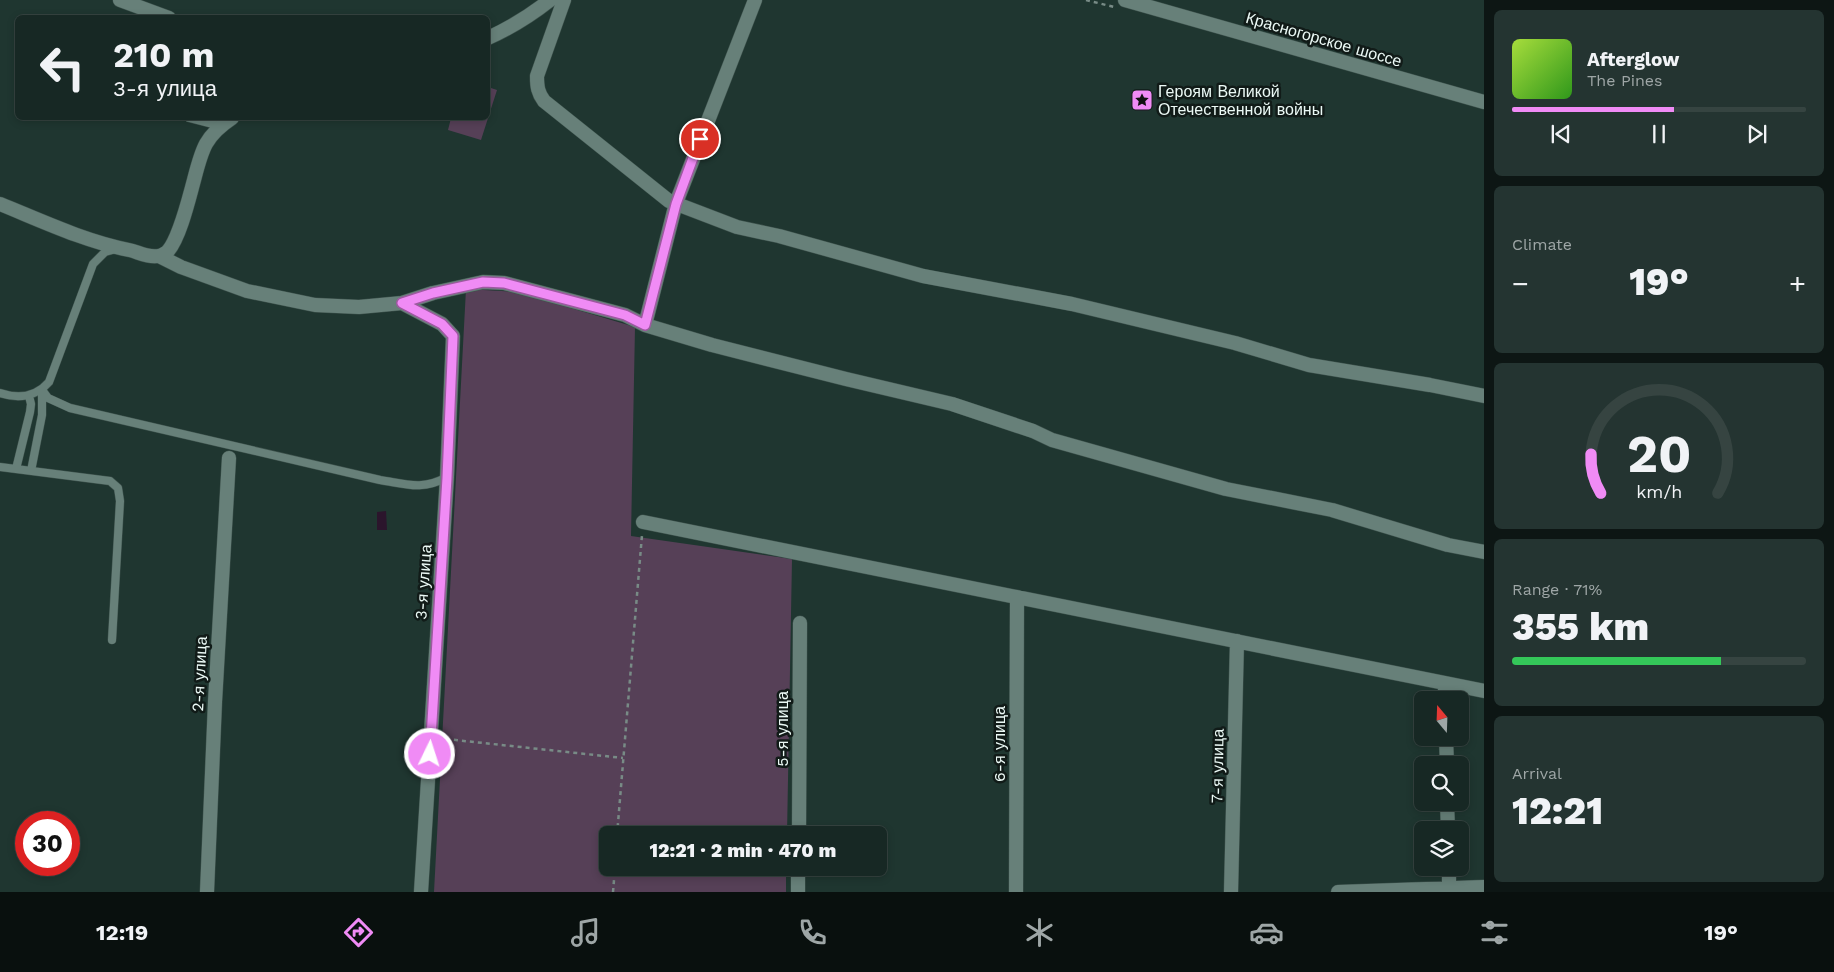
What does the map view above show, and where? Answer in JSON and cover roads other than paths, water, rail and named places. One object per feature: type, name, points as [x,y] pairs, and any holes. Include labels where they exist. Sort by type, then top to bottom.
[{"type":"street","points":[[120,0],[162,15]]},
{"type":"street","points":[[490,37],[503,31],[550,0]]},
{"type":"street","points":[[564,0],[537,76],[539,94],[550,106],[669,201],[738,227],[779,236],[922,276],[1072,304],[1235,343],[1309,365],[1484,396]]},
{"type":"street","points":[[645,325],[676,204],[755,0]]},
{"type":"street","name":"Красногорское шоссе","points":[[1125,0],[1484,102]]},
{"type":"street","points":[[159,256],[167,252],[173,244],[184,214],[201,153],[209,137],[229,120]]},
{"type":"street","points":[[0,204],[100,244],[148,256],[159,256],[247,291],[305,303],[359,307],[402,303],[433,293],[483,282],[504,283],[625,315],[645,325],[712,345],[952,404],[1033,431],[1052,440],[1226,489],[1332,510],[1448,545],[1484,552]]},
{"type":"street","name":"3-я улица","points":[[402,303],[442,324],[453,336],[447,478],[421,892]]},
{"type":"street","name":"2-я улица","points":[[207,892],[215,702],[229,458]]},
{"type":"street","points":[[643,522],[1484,691]]},
{"type":"street","name":"6-я улица","points":[[1016,892],[1017,597]]},
{"type":"street","name":"5-я улица","points":[[799,826],[800,623]]},
{"type":"street","name":"7-я улица","points":[[1231,892],[1238,641]]},
{"type":"street","points":[[1445,683],[1445,691]]},
{"type":"street","points":[[798,876],[798,892]]},
{"type":"street","points":[[1448,876],[1449,890]]},
{"type":"street","points":[[1338,892],[1484,888]]},
{"type":"lane","points":[[197,120],[220,126]]},
{"type":"lane","points":[[0,393],[10,396],[29,396],[42,390],[49,382],[93,264],[105,252],[118,248]]},
{"type":"lane","points":[[31,471],[42,415],[42,390]]},
{"type":"lane","points":[[42,390],[48,398],[70,408],[380,480],[423,486],[436,484],[447,478]]},
{"type":"lane","points":[[16,469],[30,412],[29,396]]},
{"type":"lane","points":[[0,467],[110,482],[118,488],[120,500],[112,640]]},
{"type":"place","name":"Героям Великой Отечественной войны","points":[[1142,100]]}]
